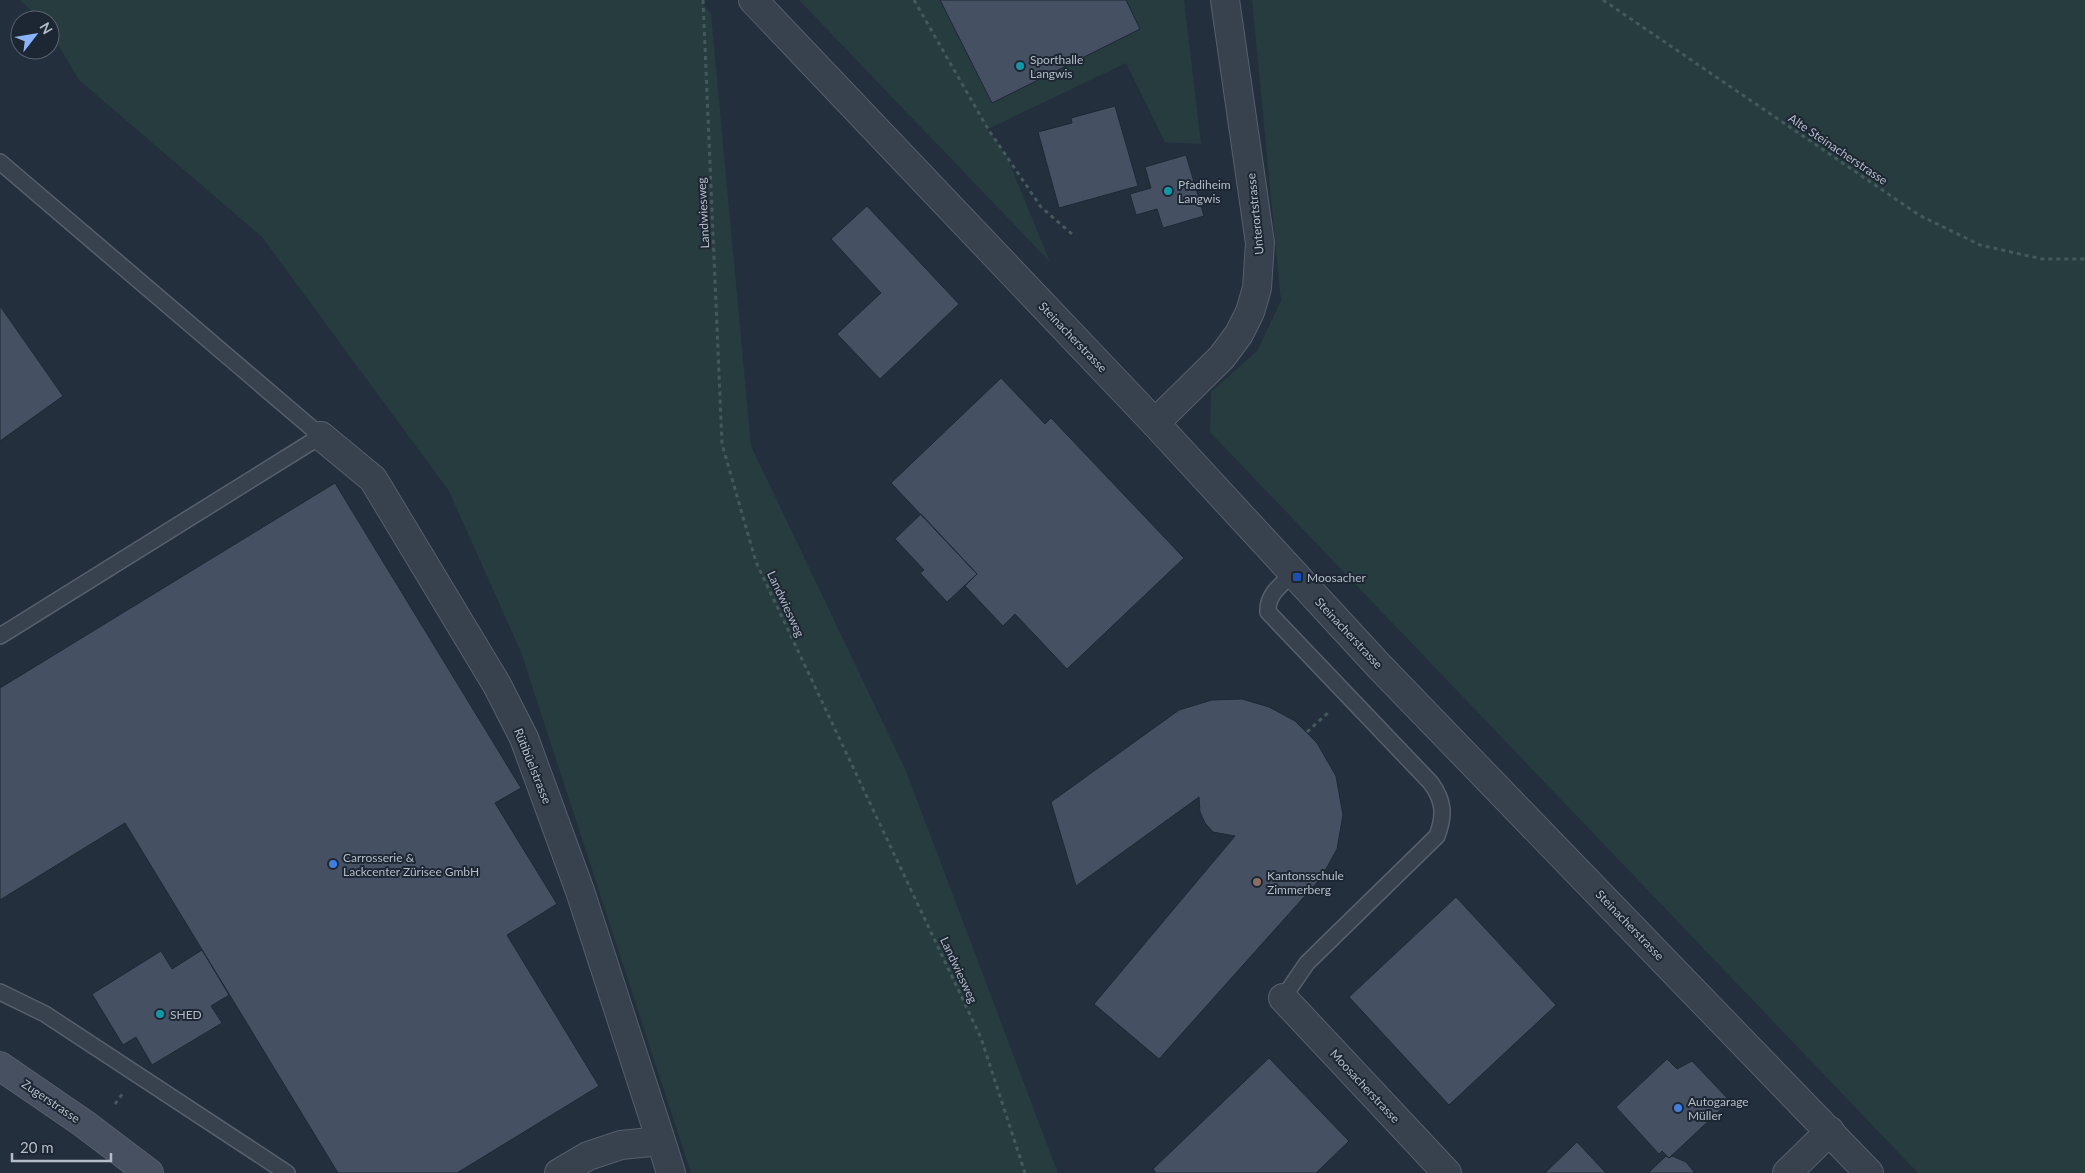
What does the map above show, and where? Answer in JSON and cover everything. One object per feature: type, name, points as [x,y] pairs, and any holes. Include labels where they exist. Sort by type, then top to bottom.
[{"type":"main road","name":"Zugerstrasse","points":[[0,1066],[83,1123],[149,1173]]},
{"type":"street","name":"Steinacherstrasse","points":[[753,0],[1155,423],[1379,666],[1869,1173]]},
{"type":"street","name":"Unterortstrasse","points":[[1155,423],[1222,357],[1239,334],[1250,312],[1257,288],[1260,243],[1226,0]]},
{"type":"street","name":"Rütibüelstrasse","points":[[321,436],[373,479],[497,686],[524,738],[580,891],[671,1173]]},
{"type":"street","name":"Moosacherstrasse","points":[[1283,998],[1447,1173]]},
{"type":"street","points":[[1787,1173],[1830,1131]]},
{"type":"street","points":[[559,1173],[588,1156],[621,1145],[661,1141]]},
{"type":"lane","points":[[0,162],[321,436],[0,636]]},
{"type":"lane","points":[[1283,998],[1307,963],[1437,836],[1443,822],[1440,796],[1431,783],[1268,612],[1267,602],[1273,592],[1294,574]]},
{"type":"lane","points":[[0,992],[45,1014],[287,1173]]},
{"type":"path","name":"Landwiesweg","points":[[703,0],[722,444],[756,562],[981,1038],[1025,1173]]},
{"type":"path","points":[[914,0],[988,129],[1041,207],[1072,234]]},
{"type":"path","name":"Alte Steinacherstrasse","points":[[1603,0],[1920,215],[1980,245],[2042,259],[2085,259]]},
{"type":"path","points":[[115,1104],[122,1095]]},
{"type":"green space","points":[[20,0],[700,0],[711,14],[751,446],[906,771],[1058,1173],[691,1173],[521,652],[449,491],[262,237],[79,80],[60,48],[60,10],[30,10]]},
{"type":"green space","points":[[799,0],[1184,0],[1201,144],[1165,142],[1126,63],[988,129],[1007,157],[1050,262]]},
{"type":"green space","points":[[1252,0],[2085,0],[2085,1173],[1918,1173],[1210,432],[1211,392],[1257,351],[1281,301]]},
{"type":"building","name":"Sporthalle Langwis","points":[[940,0],[1126,0],[1140,29],[992,103]]},
{"type":"building","points":[[1115,106],[1138,186],[1059,208],[1038,132],[1072,123],[1071,118]]},
{"type":"building","name":"Pfadiheim Langwis","points":[[1186,155],[1204,216],[1163,228],[1157,209],[1136,215],[1130,194],[1151,188],[1145,167]]},
{"type":"building","points":[[867,206],[959,304],[880,379],[837,334],[881,293],[831,239]]},
{"type":"building","points":[[0,306],[63,396],[0,441]]},
{"type":"building","points":[[1001,378],[1045,424],[1051,418],[1184,558],[1067,669],[1015,614],[1003,626],[965,586],[977,574],[891,483]]},
{"type":"building","points":[[335,483],[521,788],[495,803],[557,904],[507,935],[599,1086],[457,1173],[338,1173],[125,823],[0,900],[0,688]]},
{"type":"building","points":[[921,514],[977,574],[947,602],[920,573],[924,570],[895,539]]},
{"type":"building","name":"Kantonsschule Zimmerberg","points":[[1242,699],[1269,707],[1295,721],[1317,743],[1336,776],[1343,815],[1337,849],[1321,878],[1159,1059],[1094,1004],[1235,836],[1213,832],[1205,823],[1200,812],[1199,797],[1076,886],[1051,802],[1179,710],[1212,700]]},
{"type":"building","points":[[1456,897],[1556,1005],[1449,1105],[1349,997]]},
{"type":"building","name":"SHED","points":[[202,950],[229,995],[211,1006],[222,1023],[152,1065],[136,1037],[123,1045],[92,994],[161,951],[172,969]]},
{"type":"building","points":[[1269,1058],[1349,1141],[1316,1173],[1156,1173],[1153,1169]]},
{"type":"building","points":[[1667,1059],[1677,1069],[1692,1061],[1730,1101],[1669,1158],[1662,1151],[1659,1154],[1616,1107]]},
{"type":"building","points":[[1577,1142],[1606,1173],[1545,1173]]},
{"type":"building","points":[[1666,1156],[1669,1158],[1672,1156],[1686,1162],[1695,1173],[1648,1173]]},
{"type":"place","name":"Sporthalle Langwis","points":[[1020,66]]},
{"type":"place","name":"Pfadiheim Langwis","points":[[1168,191]]},
{"type":"place","name":"Moosacher","points":[[1297,577]]},
{"type":"place","name":"Carrosserie & Lackcenter Zürisee GmbH","points":[[333,864]]},
{"type":"place","name":"Kantonsschule Zimmerberg","points":[[1257,882]]},
{"type":"place","name":"SHED","points":[[160,1014]]},
{"type":"place","name":"Autogarage Müller","points":[[1678,1108]]}]
